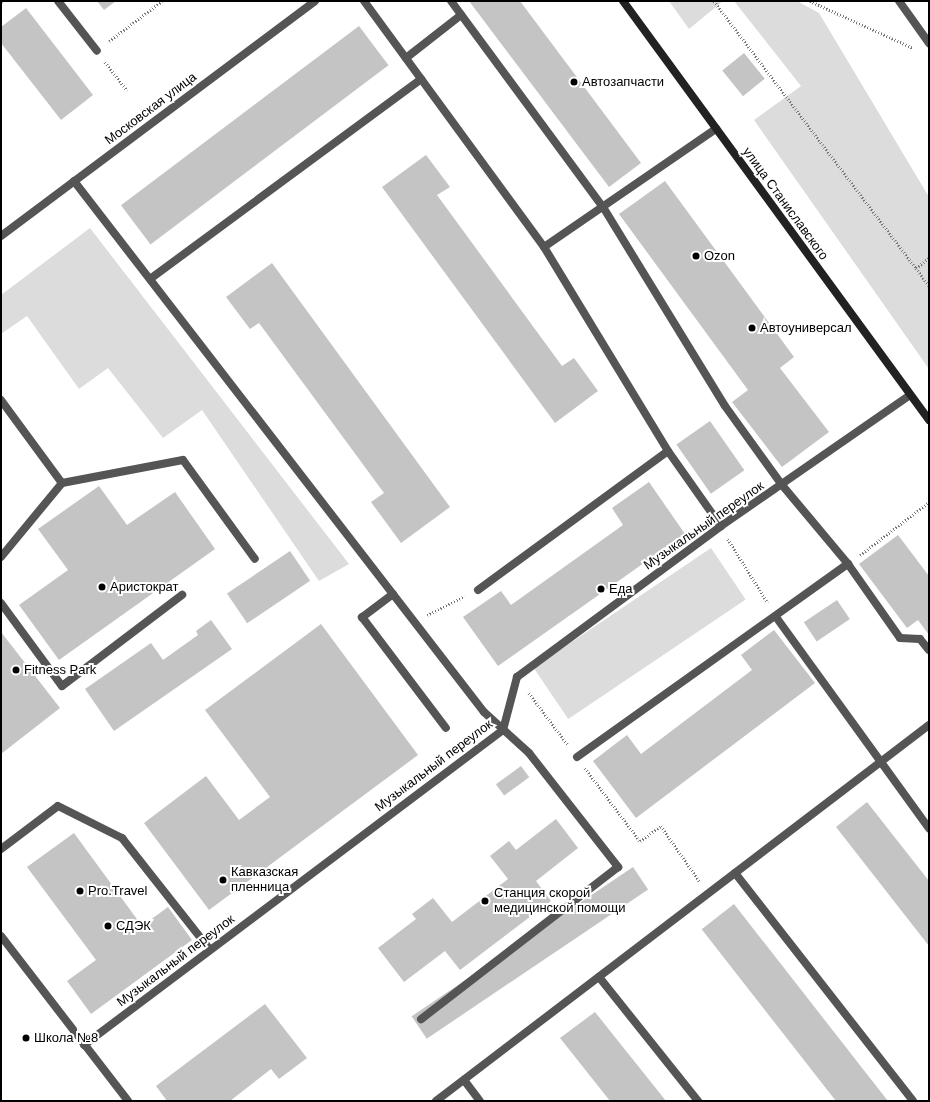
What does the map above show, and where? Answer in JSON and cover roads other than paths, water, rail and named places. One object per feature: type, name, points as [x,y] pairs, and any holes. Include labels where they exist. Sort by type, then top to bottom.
[{"type":"main road","name":"улица Станиславского","points":[[623,1],[929,420]]},
{"type":"street","points":[[58,1],[97,51]]},
{"type":"street","name":"Московская улица","points":[[1,236],[315,1]]},
{"type":"street","points":[[364,1],[544,247],[668,451],[721,526]]},
{"type":"street","points":[[451,1],[603,207],[725,406],[782,486],[848,564],[900,638],[920,639],[929,650]]},
{"type":"street","points":[[899,1],[929,43]]},
{"type":"street","points":[[406,58],[461,15]]},
{"type":"street","points":[[150,279],[421,79]]},
{"type":"street","points":[[544,247],[716,129]]},
{"type":"street","points":[[74,181],[484,712],[528,753],[618,867],[421,1019]]},
{"type":"street","name":"Музыкальный переулок","points":[[84,1045],[503,730],[517,677],[721,526],[782,486],[910,395]]},
{"type":"street","points":[[1,400],[62,483]]},
{"type":"street","points":[[478,590],[668,451]]},
{"type":"street","points":[[1,557],[62,483],[183,460],[255,559]]},
{"type":"street","points":[[577,757],[776,617],[848,564]]},
{"type":"street","points":[[393,594],[362,617],[446,728]]},
{"type":"street","points":[[1,603],[62,686],[182,595]]},
{"type":"street","points":[[776,617],[929,828]]},
{"type":"street","points":[[436,1101],[708,894],[879,761],[929,725]]},
{"type":"street","points":[[1,849],[58,806],[122,838],[210,950]]},
{"type":"street","points":[[735,873],[913,1101]]},
{"type":"street","points":[[1,936],[128,1101]]},
{"type":"street","points":[[599,976],[698,1101]]},
{"type":"street","points":[[464,1080],[480,1101]]},
{"type":"place","name":"Автозапчасти","points":[[574,82]]},
{"type":"place","name":"Ozon","points":[[696,256]]},
{"type":"place","name":"Автоуниверсал","points":[[752,328]]},
{"type":"place","name":"Аристократ","points":[[102,587]]},
{"type":"place","name":"Еда","points":[[601,589]]},
{"type":"place","name":"Fitness Park","points":[[16,670]]},
{"type":"place","name":"Кавказская пленница","points":[[223,880]]},
{"type":"place","name":"Pro.Travel","points":[[80,891]]},
{"type":"place","name":"Станция скорой медицинской помощи","points":[[485,901]]},
{"type":"place","name":"СДЭК","points":[[108,926]]},
{"type":"place","name":"Школа №8","points":[[26,1038]]}]
